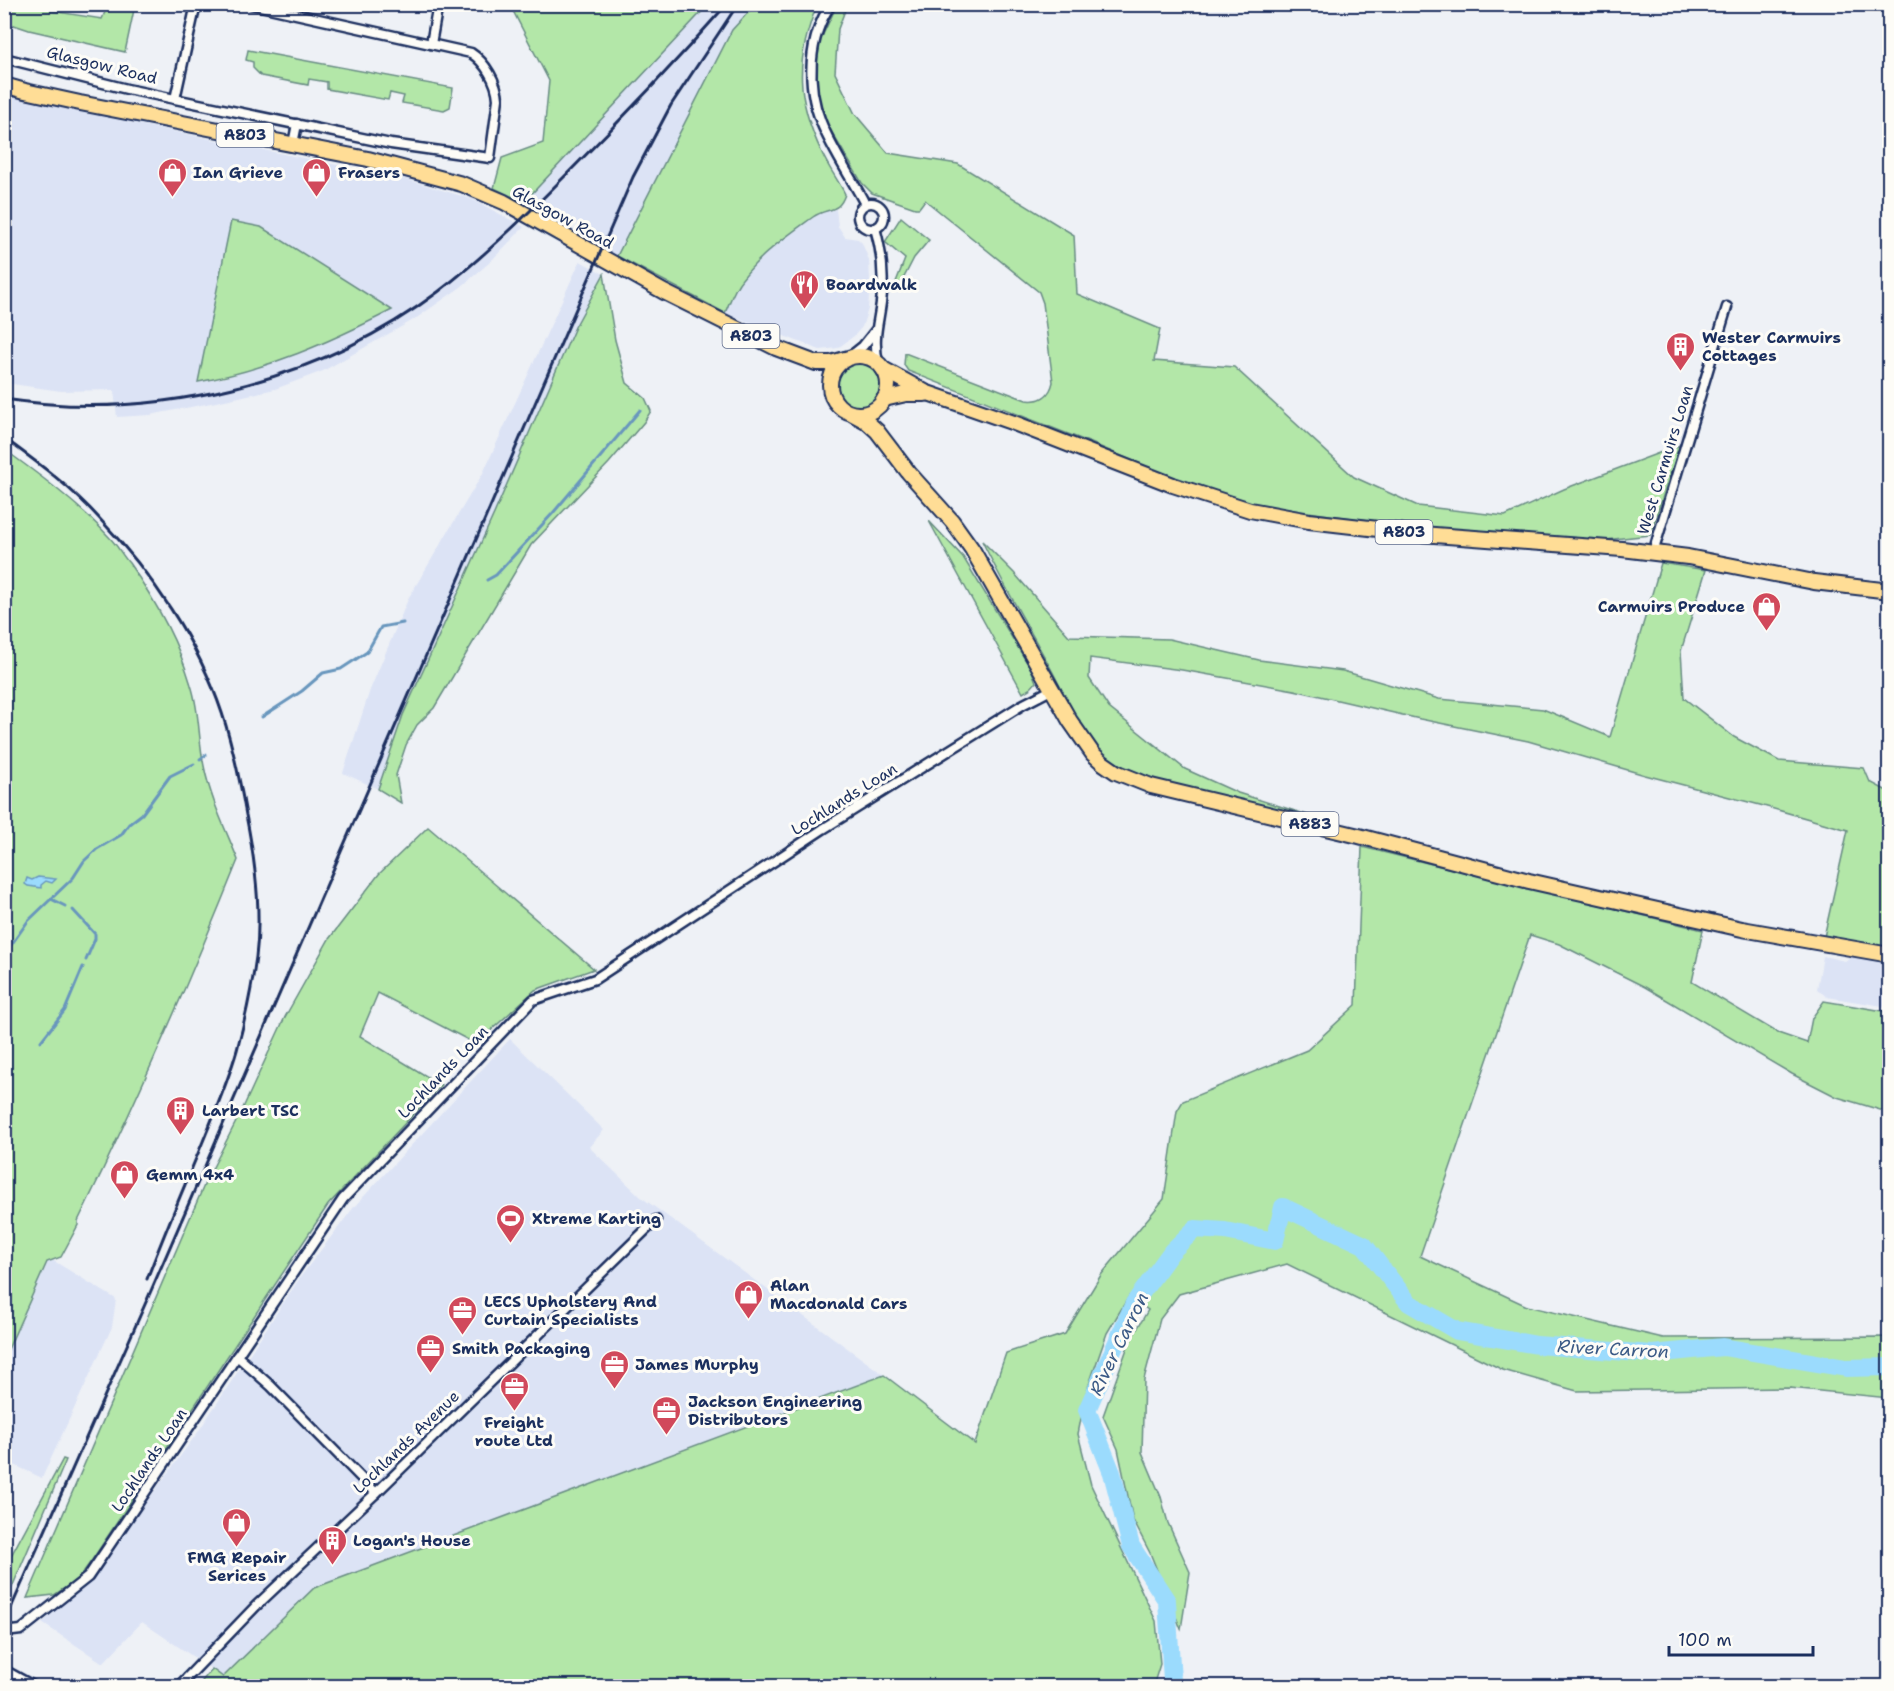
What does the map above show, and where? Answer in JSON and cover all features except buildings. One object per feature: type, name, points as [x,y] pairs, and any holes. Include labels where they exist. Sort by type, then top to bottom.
[{"type":"main road","name":"Glasgow Road","points":[[4,85],[80,103],[405,167],[462,184],[549,227],[664,292],[748,335],[802,358]]},
{"type":"main road","points":[[864,356],[881,366],[888,384],[883,402],[883,429],[892,452],[872,426],[838,406],[832,397],[830,386],[834,370],[847,359],[864,356]]},
{"type":"main road","name":"A803","points":[[802,358],[823,364],[847,359]]},
{"type":"main road","name":"A803","points":[[802,358],[818,370],[830,386]]},
{"type":"main road","name":"A803","points":[[881,366],[903,381],[936,396],[1014,423],[1173,486],[1250,510],[1309,521],[1421,534],[1653,553],[1739,566],[1814,582],[1890,591]]},
{"type":"main road","name":"A803","points":[[883,402],[914,393],[936,396]]},
{"type":"main road","points":[[853,414],[871,412],[883,402]]},
{"type":"main road","name":"A883","points":[[892,452],[952,521],[972,549],[1051,690],[1093,754],[1116,772],[1151,786],[1359,836],[1529,881],[1742,930],[1890,955]]},
{"type":"street","points":[[175,99],[196,4]]},
{"type":"street","points":[[251,4],[431,44],[438,4]]},
{"type":"street","points":[[831,4],[820,25],[813,52],[812,82],[815,104],[821,123],[865,204]]},
{"type":"street","name":"Glasgow Road","points":[[4,58],[127,89],[391,144],[490,158],[495,131],[497,90],[481,59],[471,53],[431,44]]},
{"type":"street","points":[[292,144],[297,124]]},
{"type":"street","points":[[865,204],[876,204],[883,212],[883,220],[875,228],[862,226],[858,219],[859,210],[865,204]]},
{"type":"street","points":[[847,359],[864,346],[875,331],[881,306],[883,280],[881,254],[875,228]]},
{"type":"street","name":"West Carmuirs Loan","points":[[1653,553],[1727,307]]},
{"type":"street","points":[[875,331],[881,366]]},
{"type":"street","name":"Lochlands Loan","points":[[4,1628],[13,1631],[21,1629],[87,1576],[343,1199],[533,1000],[595,979],[823,829],[1022,705],[1051,690]]},
{"type":"street","name":"Lochlands Avenue","points":[[179,1686],[256,1606],[376,1493],[656,1220]]},
{"type":"street","points":[[237,1356],[271,1386],[376,1493]]},
{"type":"street","points":[[4,1670],[33,1686]]},
{"type":"shaded area","points":[[708,5],[755,5],[732,30],[617,256],[591,243],[592,231],[553,208],[539,211],[524,202]]},
{"type":"shaded area","points":[[5,94],[27,101],[405,179],[472,199],[524,227],[490,262],[461,287],[415,319],[323,371],[275,389],[150,415],[117,417],[114,390],[61,391],[5,383]],"holes":[[[231,222],[261,227],[391,310],[343,335],[303,352],[223,378],[198,382]]]},
{"type":"shaded area","points":[[836,209],[838,226],[845,237],[858,239],[869,260],[868,309],[862,327],[854,336],[838,348],[820,350],[725,313],[740,280],[770,248],[819,212]]},
{"type":"shaded area","points":[[580,261],[604,274],[575,327],[403,715],[378,789],[343,773],[370,690],[409,597],[483,473]]},
{"type":"shaded area","points":[[1854,955],[1889,961],[1889,1007],[1827,997],[1817,989],[1823,956],[1845,961]]},
{"type":"shaded area","points":[[510,1039],[604,1130],[589,1147],[641,1197],[884,1375],[314,1588],[223,1677],[142,1622],[103,1663],[42,1623],[89,1580],[198,1432],[301,1276],[354,1207]]},
{"type":"shaded area","points":[[49,1258],[116,1299],[112,1327],[42,1478],[6,1461],[5,1464],[5,1355]]},
{"type":"green space","points":[[5,4],[52,5],[51,11],[102,19],[108,5],[135,5],[125,52],[29,30],[5,22]]},
{"type":"green space","points":[[510,5],[708,5],[524,202],[494,188],[502,158],[543,143],[549,81]]},
{"type":"green space","points":[[755,5],[817,5],[802,62],[803,97],[813,133],[824,158],[845,194],[839,205],[813,217],[775,245],[758,261],[739,283],[725,313],[617,256],[732,30]]},
{"type":"green space","points":[[837,5],[847,5],[838,29],[835,73],[855,114],[888,153],[958,164],[1074,235],[1077,294],[1160,329],[1154,361],[1234,367],[1354,477],[1418,506],[1505,516],[1564,489],[1680,445],[1650,535],[1605,540],[1450,529],[1243,503],[1201,490],[1091,443],[908,371],[904,365],[905,353],[1026,400],[1044,397],[1053,382],[1043,303],[1039,292],[925,200],[919,208],[915,208],[872,193],[862,183],[822,116],[814,69],[818,45]]},
{"type":"green space","points":[[248,50],[453,88],[450,107],[444,110],[402,103],[404,96],[390,93],[388,100],[327,89],[327,82],[309,79],[308,85],[261,76],[253,68],[253,62],[246,60]]},
{"type":"green space","points":[[901,217],[929,240],[914,258],[899,287],[896,282],[905,259],[885,242]]},
{"type":"green space","points":[[231,221],[261,227],[392,310],[298,354],[224,377],[198,382]]},
{"type":"green space","points":[[604,274],[615,340],[627,383],[645,398],[651,411],[609,463],[531,545],[434,708],[417,725],[406,745],[396,775],[401,803],[378,789],[403,715],[575,327]]},
{"type":"green space","points":[[860,363],[875,370],[882,385],[875,400],[860,407],[845,400],[838,385],[845,370]]},
{"type":"green space","points":[[5,450],[59,491],[113,541],[157,606],[186,669],[196,705],[202,756],[210,790],[238,860],[161,1042],[78,1225],[61,1257],[47,1262],[5,1356]]},
{"type":"green space","points":[[929,521],[963,557],[1031,669],[1036,682],[1023,693]]},
{"type":"green space","points":[[982,541],[1014,573],[1069,636],[1169,639],[1259,660],[1343,671],[1439,699],[1543,709],[1610,737],[1661,563],[1706,570],[1681,651],[1684,698],[1734,737],[1779,761],[1864,768],[1870,782],[1889,792],[1889,947],[1824,937],[1848,830],[1528,741],[1294,690],[1182,670],[1090,658],[1089,678],[1109,708],[1185,769],[1238,793],[1333,823],[1151,779],[1134,772],[1106,756],[1080,726]]},
{"type":"green space","points":[[428,827],[594,969],[535,990],[476,1044],[378,993],[360,1036],[441,1085],[328,1205],[79,1578],[54,1595],[27,1598],[205,1183],[285,1017],[329,939],[379,874]]},
{"type":"green space","points":[[1362,847],[1703,930],[1692,982],[1778,1033],[1807,1043],[1812,1018],[1824,1001],[1889,1012],[1890,1112],[1887,1112],[1837,1097],[1792,1074],[1645,987],[1559,944],[1530,935],[1420,1256],[1527,1306],[1663,1338],[1889,1337],[1889,1398],[1790,1388],[1577,1391],[1503,1370],[1287,1264],[1179,1294],[1160,1319],[1144,1379],[1142,1452],[1161,1497],[1168,1523],[1190,1572],[1181,1629],[1150,1553],[1133,1520],[1118,1449],[1103,1416],[1129,1343],[1148,1310],[1129,1296],[1107,1333],[1086,1393],[1078,1434],[1091,1485],[1156,1621],[1160,1664],[1153,1686],[198,1686],[212,1669],[223,1677],[314,1588],[884,1375],[975,1444],[1006,1353],[1065,1334],[1101,1275],[1164,1199],[1177,1111],[1183,1101],[1307,1050],[1356,1005]]},
{"type":"green space","points":[[63,1459],[66,1460],[5,1604],[5,1567]]},
{"type":"water","points":[[38,877],[56,879],[52,883],[46,881],[41,888],[25,884],[27,878],[32,880]]},
{"type":"waterway","points":[[487,580],[496,575],[553,513],[640,410]]},
{"type":"waterway","points":[[262,717],[302,691],[323,673],[341,669],[367,652],[381,627],[403,623]]},
{"type":"waterway","points":[[200,759],[206,755]]},
{"type":"waterway","points":[[4,977],[9,948],[28,921],[73,878],[84,861],[97,849],[121,835],[129,824],[142,814],[170,776],[194,764]]},
{"type":"waterway","points":[[51,899],[65,906]]},
{"type":"waterway","points":[[73,910],[95,934],[86,960]]},
{"type":"waterway","points":[[4,940],[12,943]]},
{"type":"waterway","points":[[41,1041],[65,1010],[83,967]]},
{"type":"waterway","name":"River Carron","points":[[1169,1686],[1172,1680],[1167,1601],[1131,1546],[1112,1473],[1087,1410],[1134,1303],[1172,1251],[1195,1229],[1225,1231],[1275,1241],[1283,1207],[1364,1245],[1409,1303],[1457,1331],[1537,1345],[1652,1354],[1723,1347],[1846,1368],[1890,1367]]},
{"type":"railway","points":[[4,399],[61,405],[118,405],[175,399],[232,388],[287,372],[340,350],[391,324],[438,292],[488,251],[627,113],[727,4]]},
{"type":"railway","points":[[4,1624],[150,1293],[633,177],[671,105],[738,4]]},
{"type":"railway","points":[[4,438],[77,496],[118,539],[154,585],[186,634],[212,686],[230,738],[255,867],[258,939],[237,1050],[223,1092],[147,1279]]},
{"type":"place","name":"Ian Grieve","points":[[172,198]]},
{"type":"place","name":"Frasers","points":[[317,198]]},
{"type":"place","name":"Boardwalk","points":[[805,310]]},
{"type":"place","name":"Wester Carmuirs Cottages","points":[[1681,372]]},
{"type":"place","name":"Carmuirs Produce","points":[[1766,632]]},
{"type":"place","name":"Larbert TSC","points":[[181,1136]]},
{"type":"place","name":"Gemm 4x4","points":[[125,1200]]},
{"type":"place","name":"Xtreme Karting","points":[[511,1244]]},
{"type":"place","name":"Alan Macdonald Cars","points":[[749,1320]]},
{"type":"place","name":"LECS Upholstery And Curtain Specialists","points":[[463,1336]]},
{"type":"place","name":"Smith Packaging","points":[[431,1374]]},
{"type":"place","name":"James Murphy","points":[[614,1390]]},
{"type":"place","name":"Freight route Ltd","points":[[514,1412]]},
{"type":"place","name":"Jackson Engineering Distributors","points":[[667,1436]]},
{"type":"place","name":"FMG Repair Serices","points":[[237,1548]]},
{"type":"place","name":"Logan's House","points":[[332,1566]]}]
